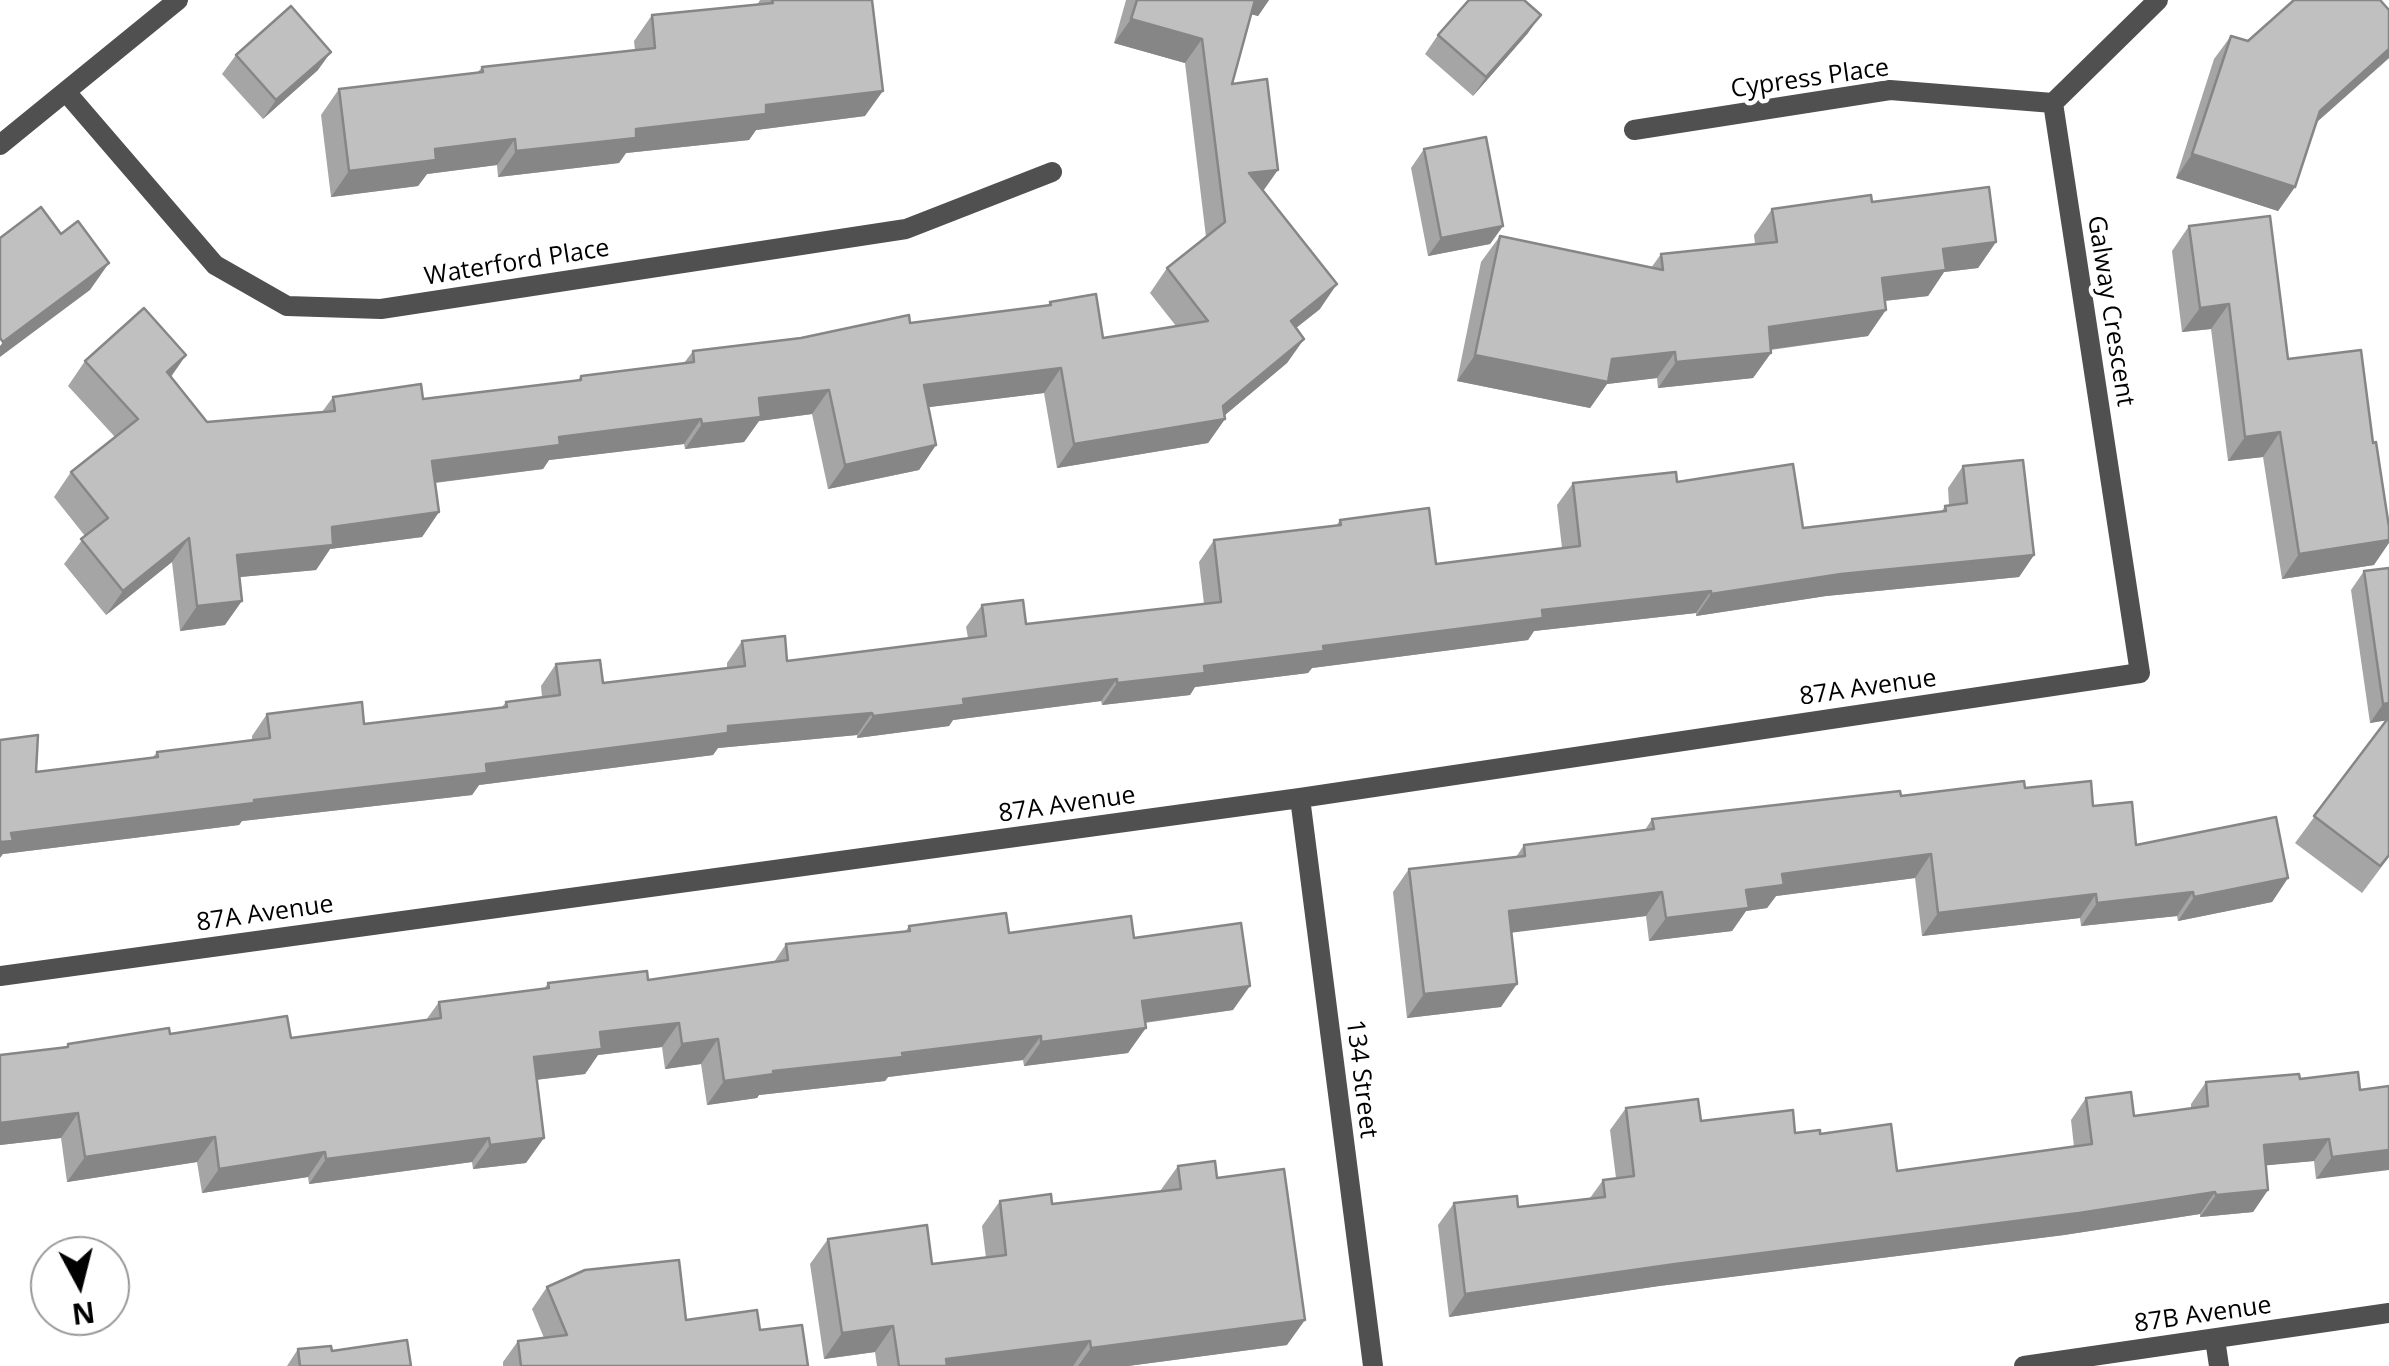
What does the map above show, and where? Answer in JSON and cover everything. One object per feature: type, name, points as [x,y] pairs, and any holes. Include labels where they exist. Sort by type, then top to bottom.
[{"type":"street","points":[[0,146],[178,0]]},
{"type":"street","points":[[2052,103],[2158,0]]},
{"type":"street","name":"Cypress Place","points":[[1634,130],[1890,90],[2052,103]]},
{"type":"street","name":"Waterford Place","points":[[66,92],[215,265],[287,306],[381,310],[906,229],[1052,172]]},
{"type":"street","name":"Galway Crescent","points":[[2052,103],[2140,674]]},
{"type":"street","name":"87A Avenue","points":[[0,976],[1300,798],[2140,674]]},
{"type":"street","name":"134 Street","points":[[1300,798],[1373,1366]]},
{"type":"street","name":"87B Avenue","points":[[2024,1366],[2389,1313]]},
{"type":"street","points":[[2215,1338],[2219,1366]]},
{"type":"building","points":[[772,0],[872,0],[883,91],[766,105],[766,114],[636,129],[636,138],[516,151],[515,139],[435,149],[436,160],[349,171],[339,89],[483,72],[482,67],[655,48],[652,15],[773,3]]},
{"type":"building","points":[[1137,0],[1255,0],[1232,84],[1267,79],[1278,170],[1249,173],[1337,284],[1291,321],[1304,339],[1223,406],[1225,419],[1074,444],[1061,368],[924,385],[936,445],[845,465],[829,390],[759,398],[761,417],[702,424],[701,419],[559,437],[560,445],[432,461],[439,512],[332,527],[333,545],[237,555],[242,601],[197,606],[189,538],[123,591],[81,539],[108,518],[71,472],[138,419],[85,361],[144,308],[186,355],[167,372],[207,422],[335,411],[333,397],[421,384],[423,399],[581,380],[581,376],[694,362],[693,351],[801,338],[909,315],[910,323],[1051,305],[1050,302],[1096,294],[1103,338],[1208,321],[1167,268],[1225,222],[1202,39],[1131,19]]},
{"type":"building","points":[[1469,0],[1524,0],[1541,15],[1486,77],[1438,35]]},
{"type":"building","points":[[2294,0],[2380,0],[2389,10],[2389,49],[2320,111],[2295,187],[2192,154],[2231,36],[2248,41]]},
{"type":"building","points":[[291,6],[331,52],[276,100],[236,55]]},
{"type":"building","points":[[1486,137],[1503,226],[1441,238],[1424,149]]},
{"type":"building","points":[[1989,187],[1996,242],[1943,249],[1946,270],[1882,278],[1886,310],[1769,327],[1771,353],[1676,362],[1675,352],[1612,359],[1608,382],[1475,355],[1500,236],[1663,270],[1661,254],[1777,242],[1772,209],[1871,195],[1872,202]]},
{"type":"building","points":[[41,207],[61,234],[78,221],[109,263],[3,342],[0,238]]},
{"type":"building","points":[[2270,216],[2288,359],[2361,350],[2389,540],[2299,554],[2280,432],[2245,437],[2229,304],[2200,308],[2189,226]]},
{"type":"building","points":[[2023,460],[2034,555],[1542,610],[1543,618],[1323,646],[1324,651],[1204,666],[1205,673],[1117,683],[1117,679],[963,699],[964,705],[873,716],[872,713],[728,726],[728,733],[486,764],[487,773],[11,833],[13,841],[0,842],[0,740],[38,735],[36,772],[270,738],[267,714],[362,702],[364,724],[507,707],[506,702],[560,695],[556,664],[600,660],[603,683],[745,666],[742,641],[785,636],[787,661],[986,636],[982,605],[1023,600],[1026,624],[1221,602],[1214,540],[1341,525],[1340,520],[1429,508],[1436,564],[1580,546],[1573,483],[1676,472],[1677,482],[1793,464],[1803,528],[1946,511],[1945,506],[1967,503],[1963,466]]},
{"type":"building","points":[[2389,568],[2389,703],[2383,704],[2364,571]]},
{"type":"building","points":[[2389,717],[2389,855],[2380,866],[2314,816]]},
{"type":"building","points":[[2024,781],[2025,788],[2091,781],[2093,806],[2132,802],[2136,845],[2276,817],[2288,878],[2194,897],[2193,892],[2097,903],[2096,894],[1938,913],[1931,854],[1782,874],[1784,885],[1746,890],[1749,908],[1666,918],[1662,892],[1509,911],[1517,984],[1424,994],[1409,869],[1525,856],[1524,845],[1654,829],[1652,819]]},
{"type":"building","points":[[1006,913],[1009,933],[1131,916],[1134,938],[1241,923],[1250,986],[1142,1001],[1146,1028],[1041,1042],[1041,1036],[902,1053],[903,1057],[773,1071],[774,1074],[724,1081],[718,1039],[682,1044],[679,1023],[600,1032],[602,1049],[534,1057],[544,1138],[490,1145],[489,1138],[326,1159],[325,1152],[219,1169],[215,1137],[85,1157],[78,1113],[0,1123],[0,1055],[169,1028],[170,1034],[287,1016],[291,1038],[441,1018],[439,1002],[647,971],[648,980],[788,960],[786,944],[910,931],[909,926]]},
{"type":"building","points":[[2358,1072],[2360,1090],[2389,1086],[2389,1150],[2332,1157],[2329,1139],[2264,1145],[2268,1190],[2216,1195],[2215,1192],[1465,1294],[1454,1203],[1517,1196],[1518,1207],[1605,1197],[1603,1180],[1634,1176],[1626,1108],[1698,1099],[1701,1121],[1793,1110],[1795,1133],[1820,1130],[1820,1134],[1891,1124],[1897,1171],[2092,1144],[2086,1098],[2131,1092],[2134,1116],[2208,1106],[2206,1082],[2299,1074],[2300,1079]]},
{"type":"building","points":[[1215,1161],[1217,1178],[1284,1169],[1305,1320],[1091,1348],[1090,1341],[946,1359],[947,1366],[899,1366],[893,1326],[842,1333],[828,1239],[927,1225],[932,1264],[1006,1255],[1000,1201],[1051,1194],[1052,1204],[1181,1189],[1178,1166]]},
{"type":"building","points":[[679,1260],[686,1320],[757,1310],[760,1330],[802,1325],[808,1366],[521,1366],[518,1341],[567,1335],[547,1287],[585,1270]]},
{"type":"building","points":[[407,1340],[411,1366],[300,1366],[298,1349],[331,1346],[332,1351]]}]
